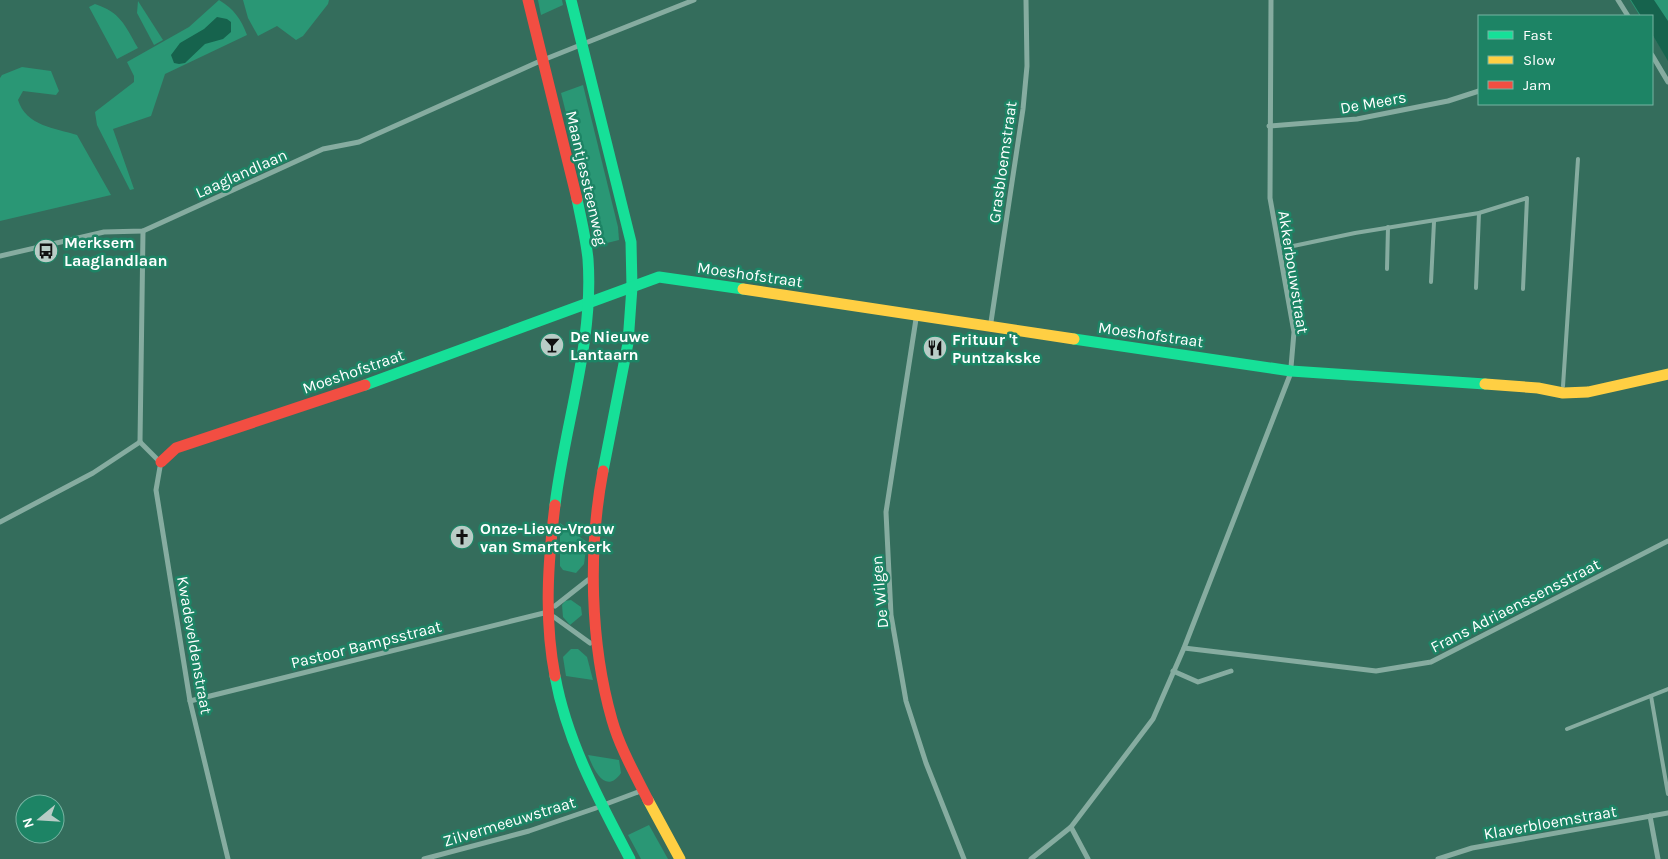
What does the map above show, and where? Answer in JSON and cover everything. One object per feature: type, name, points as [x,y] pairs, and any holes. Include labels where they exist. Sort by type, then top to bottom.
[{"type":"street","name":"Maantjessteenweg","points":[[528,0],[584,230],[588,261],[588,304],[583,353],[560,466],[551,544],[548,612],[552,660],[567,724],[585,772],[630,859]]},
{"type":"street","name":"Maantjessteenweg","points":[[572,0],[631,242],[632,287],[627,352],[598,498],[592,606],[596,647],[612,721],[644,790],[680,859]]},
{"type":"street","name":"Laaglandlaan","points":[[143,231],[323,149],[360,142],[543,60],[694,0]]},
{"type":"street","name":"Grasbloemstraat","points":[[991,326],[1023,109],[1027,66],[1026,0]]},
{"type":"street","name":"Akkerbouwstraat","points":[[1184,648],[1291,371],[1294,332],[1270,198],[1271,0]]},
{"type":"street","points":[[1618,0],[1627,15]]},
{"type":"street","points":[[1653,57],[1668,82]]},
{"type":"street","name":"De Meers","points":[[1269,126],[1357,119],[1448,101],[1478,91]]},
{"type":"street","points":[[0,256],[104,232],[143,231],[140,442],[161,462]]},
{"type":"street","name":"Moeshofstraat","points":[[632,287],[659,277],[1291,371],[1538,388],[1562,393],[1588,392],[1668,374]]},
{"type":"street","points":[[588,304],[632,287]]},
{"type":"street","name":"Moeshofstraat","points":[[161,462],[176,448],[379,380],[588,304]]},
{"type":"street","name":"De Wilgen","points":[[917,314],[886,512],[891,615],[906,701],[926,763],[964,859]]},
{"type":"street","points":[[0,522],[93,473],[140,442]]},
{"type":"street","name":"Kwadeveldenstraat","points":[[161,462],[156,490],[190,701],[228,859]]},
{"type":"street","name":"Frans Adriaenssensstraat","points":[[1184,648],[1376,671],[1432,662],[1668,541]]},
{"type":"street","name":"Pastoor Bampsstraat","points":[[190,701],[548,612],[594,575]]},
{"type":"street","points":[[548,612],[596,647]]},
{"type":"street","points":[[1031,859],[1071,827],[1153,719],[1184,648]]},
{"type":"street","points":[[1173,671],[1198,682],[1231,672]]},
{"type":"street","points":[[602,806],[644,790]]},
{"type":"street","name":"Zilvermeeuwstraat","points":[[424,859],[529,831],[602,806]]},
{"type":"street","name":"Klaverbloemstraat","points":[[1438,859],[1472,848],[1668,813]]},
{"type":"street","points":[[1650,816],[1658,859]]},
{"type":"street","points":[[1071,827],[1088,859]]},
{"type":"street","points":[[454,852],[456,859]]},
{"type":"lane","points":[[1562,393],[1578,159]]},
{"type":"lane","points":[[1279,249],[1388,227],[1434,222],[1479,213],[1526,198],[1522,288]]},
{"type":"lane","points":[[1476,288],[1479,213]]},
{"type":"lane","points":[[1431,282],[1434,222]]},
{"type":"lane","points":[[1387,269],[1388,227]]},
{"type":"lane","points":[[1567,730],[1668,689]]},
{"type":"lane","points":[[1651,696],[1668,794]]},
{"type":"shaded area","points":[[219,0],[236,15],[247,35],[165,74],[151,116],[113,129],[134,189],[130,190],[97,125],[95,112],[134,82],[134,76],[127,62],[189,27]]},
{"type":"shaded area","points":[[243,0],[329,0],[328,4],[303,36],[296,40],[277,26],[258,36],[248,18]]},
{"type":"shaded area","points":[[538,0],[562,0],[563,5],[541,15]]},
{"type":"shaded area","points":[[1630,0],[1668,0],[1668,60],[1653,36],[1653,15],[1639,15]]},
{"type":"shaded area","points":[[1631,0],[1654,0],[1668,21],[1668,61],[1653,36],[1653,15],[1640,15]]},
{"type":"shaded area","points":[[138,1],[163,40],[154,45],[137,13]]},
{"type":"shaded area","points":[[95,4],[111,11],[121,20],[138,48],[117,59],[89,7]]},
{"type":"shaded area","points":[[217,17],[231,22],[231,32],[223,39],[205,44],[185,63],[174,63],[171,55],[180,43],[204,29]]},
{"type":"shaded area","points":[[22,67],[51,71],[59,91],[56,95],[23,91],[18,100],[22,109],[34,121],[42,125],[77,135],[111,195],[0,221],[0,78],[2,75]]},
{"type":"shaded area","points":[[583,85],[618,227],[619,240],[599,245],[561,93]]},
{"type":"shaded area","points":[[560,523],[587,542],[584,564],[576,573],[563,570],[560,566]]},
{"type":"shaded area","points":[[571,600],[581,607],[582,615],[570,625],[563,617],[562,605],[565,601]]},
{"type":"shaded area","points":[[571,649],[578,649],[587,657],[593,680],[566,676],[563,657]]},
{"type":"shaded area","points":[[588,755],[619,760],[621,773],[610,782],[605,781],[596,772]]},
{"type":"shaded area","points":[[649,825],[668,859],[641,859],[628,835]]},
{"type":"traffic: fast","points":[[571,0],[631,242],[632,287],[628,343],[603,471]]},
{"type":"traffic: fast","points":[[555,505],[578,382],[587,321],[588,259],[577,199]]},
{"type":"traffic: fast","points":[[365,385],[659,277],[743,289]]},
{"type":"traffic: fast","points":[[1074,339],[1291,371],[1485,384]]},
{"type":"traffic: fast","points":[[555,676],[567,724],[585,770],[630,859]]},
{"type":"traffic: slow","points":[[743,289],[1074,339]]},
{"type":"traffic: slow","points":[[1485,384],[1538,388],[1563,393],[1588,392],[1668,374]]},
{"type":"traffic: slow","points":[[648,800],[680,859]]},
{"type":"traffic: jam","points":[[528,0],[577,199]]},
{"type":"traffic: jam","points":[[161,462],[176,448],[365,385]]},
{"type":"traffic: jam","points":[[603,471],[598,501],[593,564],[599,660],[615,730],[648,800]]},
{"type":"traffic: jam","points":[[555,505],[550,548],[548,612],[555,676]]},
{"type":"place","name":"Merksem Laaglandlaan","points":[[46,251]]},
{"type":"place","name":"De Nieuwe Lantaarn","points":[[552,345]]},
{"type":"place","name":"Frituur 't Puntzakske","points":[[935,348]]},
{"type":"place","name":"Onze-Lieve-Vrouw van Smartenkerk","points":[[462,537]]}]
